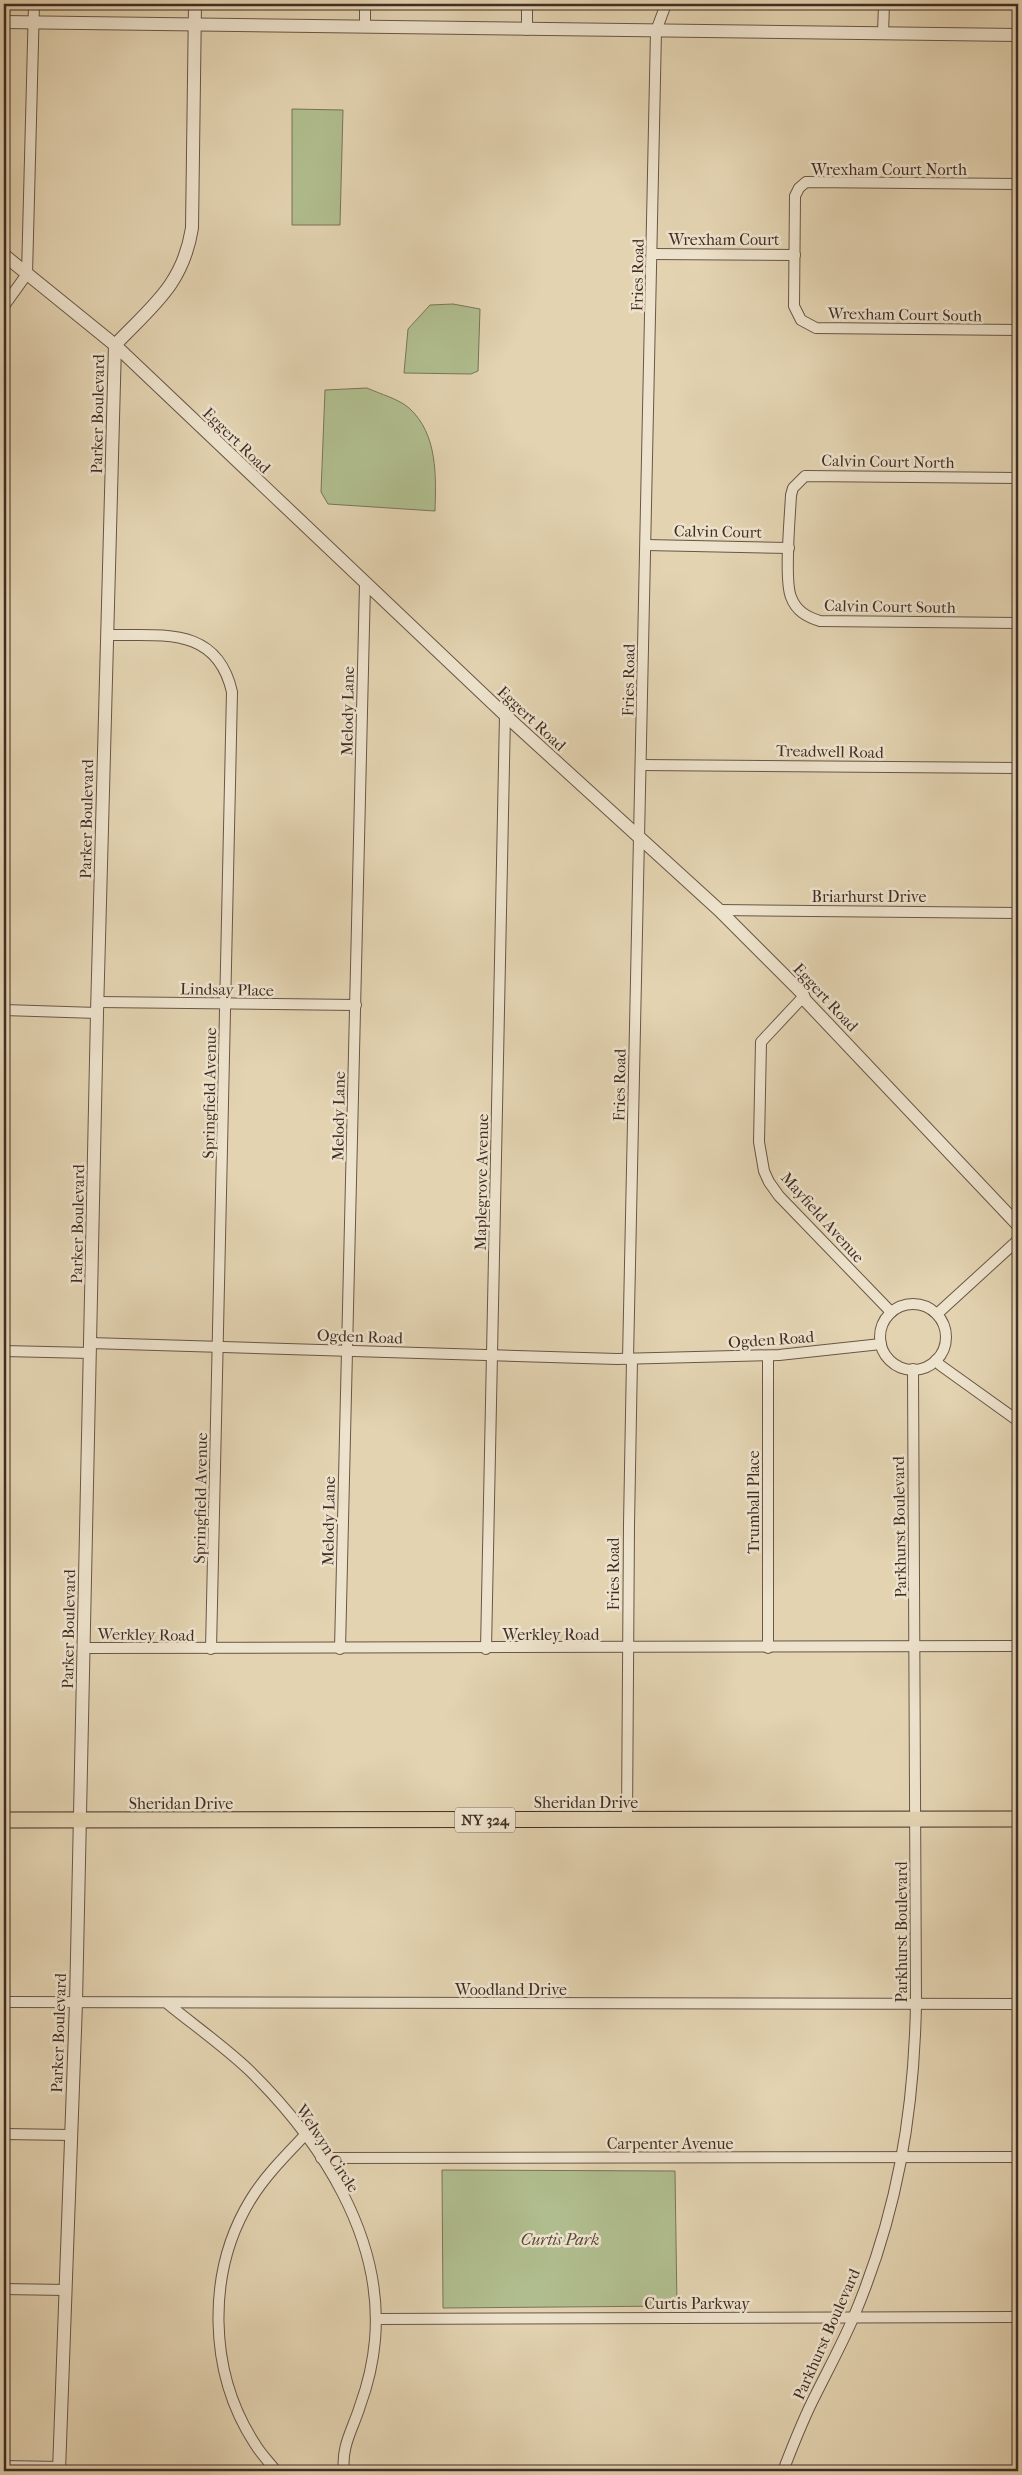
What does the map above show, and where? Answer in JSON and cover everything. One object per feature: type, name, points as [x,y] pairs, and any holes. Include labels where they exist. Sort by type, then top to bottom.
[{"type":"main road","name":"Sheridan Drive","points":[[4,1820],[1018,1819]]},
{"type":"street","points":[[4,306],[27,274],[34,4]]},
{"type":"street","name":"Parker Boulevard","points":[[60,2469],[76,2003],[97,1008],[114,345],[175,280],[184,264],[190,246],[192,228],[195,4]]},
{"type":"street","points":[[364,28],[365,4]]},
{"type":"street","points":[[527,4],[527,30]]},
{"type":"street","name":"Fries Road","points":[[627,1820],[630,1359],[656,31],[666,4]]},
{"type":"street","points":[[883,34],[884,4]]},
{"type":"street","points":[[4,22],[1018,35]]},
{"type":"street","name":"Wrexham Court North","points":[[795,255],[795,196],[799,188],[806,182],[1018,184]]},
{"type":"street","name":"Wrexham Court","points":[[653,254],[795,255]]},
{"type":"street","name":"Eggert Road","points":[[4,255],[114,345],[504,715],[719,910],[804,996],[1018,1225]]},
{"type":"street","name":"Wrexham Court South","points":[[795,255],[794,306],[801,320],[807,325],[816,328],[1018,330]]},
{"type":"street","name":"Calvin Court North","points":[[789,548],[791,496],[793,488],[805,476],[1018,478]]},
{"type":"street","name":"Calvin Court","points":[[646,545],[789,548]]},
{"type":"street","name":"Calvin Court South","points":[[789,548],[788,590],[797,608],[812,618],[820,620],[1018,623]]},
{"type":"street","name":"Melody Lane","points":[[340,1649],[365,584]]},
{"type":"street","name":"Springfield Avenue","points":[[107,635],[171,635],[186,638],[208,649],[218,658],[229,679],[232,692],[211,1649]]},
{"type":"street","name":"Maplegrove Avenue","points":[[486,1649],[504,715]]},
{"type":"street","name":"Treadwell Road","points":[[641,765],[1018,768]]},
{"type":"street","name":"Briarhurst Drive","points":[[719,910],[1018,913]]},
{"type":"street","name":"Mayfield Avenue","points":[[804,996],[761,1042],[759,1142],[764,1171],[779,1196],[891,1312]]},
{"type":"street","name":"Lindsay Place","points":[[4,1010],[226,1004],[356,1005]]},
{"type":"street","points":[[937,1314],[1018,1240]]},
{"type":"street","points":[[918,1304],[937,1314],[946,1333],[944,1348],[936,1360],[930,1365],[913,1369],[896,1365],[889,1359],[881,1344],[882,1326],[891,1312],[904,1305],[918,1304]]},
{"type":"street","name":"Ogden Road","points":[[4,1351],[90,1348],[219,1348],[630,1359],[768,1356],[881,1344]]},
{"type":"street","name":"Trumball Place","points":[[768,1356],[768,1648]]},
{"type":"street","points":[[936,1360],[989,1402],[1018,1421]]},
{"type":"street","name":"Parkhurst Boulevard","points":[[783,2471],[811,2404],[854,2318],[881,2245],[903,2157],[913,2086],[916,2004],[916,1647],[913,1369]]},
{"type":"street","name":"Werkley Road","points":[[84,1648],[486,1649],[1018,1646]]},
{"type":"street","name":"Woodland Drive","points":[[4,2002],[168,2004],[1018,2004]]},
{"type":"street","name":"Welwyn Circle","points":[[168,2004],[248,2069],[283,2107],[321,2158],[349,2207],[366,2245],[372,2269],[376,2319],[373,2359],[365,2391],[344,2450],[344,2471]]},
{"type":"street","points":[[4,2134],[71,2135]]},
{"type":"street","points":[[276,2471],[255,2444],[234,2401],[221,2359],[218,2312],[225,2261],[239,2219],[252,2197],[305,2135]]},
{"type":"street","name":"Carpenter Avenue","points":[[321,2158],[1018,2157]]},
{"type":"street","points":[[4,2289],[66,2290]]},
{"type":"street","name":"Curtis Parkway","points":[[376,2319],[1018,2317]]},
{"type":"street","points":[[4,2466],[60,2469]]},
{"type":"green space","points":[[292,109],[343,110],[340,225],[292,225]]},
{"type":"green space","points":[[453,304],[480,309],[478,371],[471,374],[404,373],[408,329],[430,305]]},
{"type":"green space","points":[[367,388],[405,405],[418,418],[425,430],[430,443],[435,470],[435,511],[328,504],[321,492],[325,390]]},
{"type":"green space","name":"Curtis Park","points":[[442,2170],[675,2171],[677,2306],[443,2308]]}]
